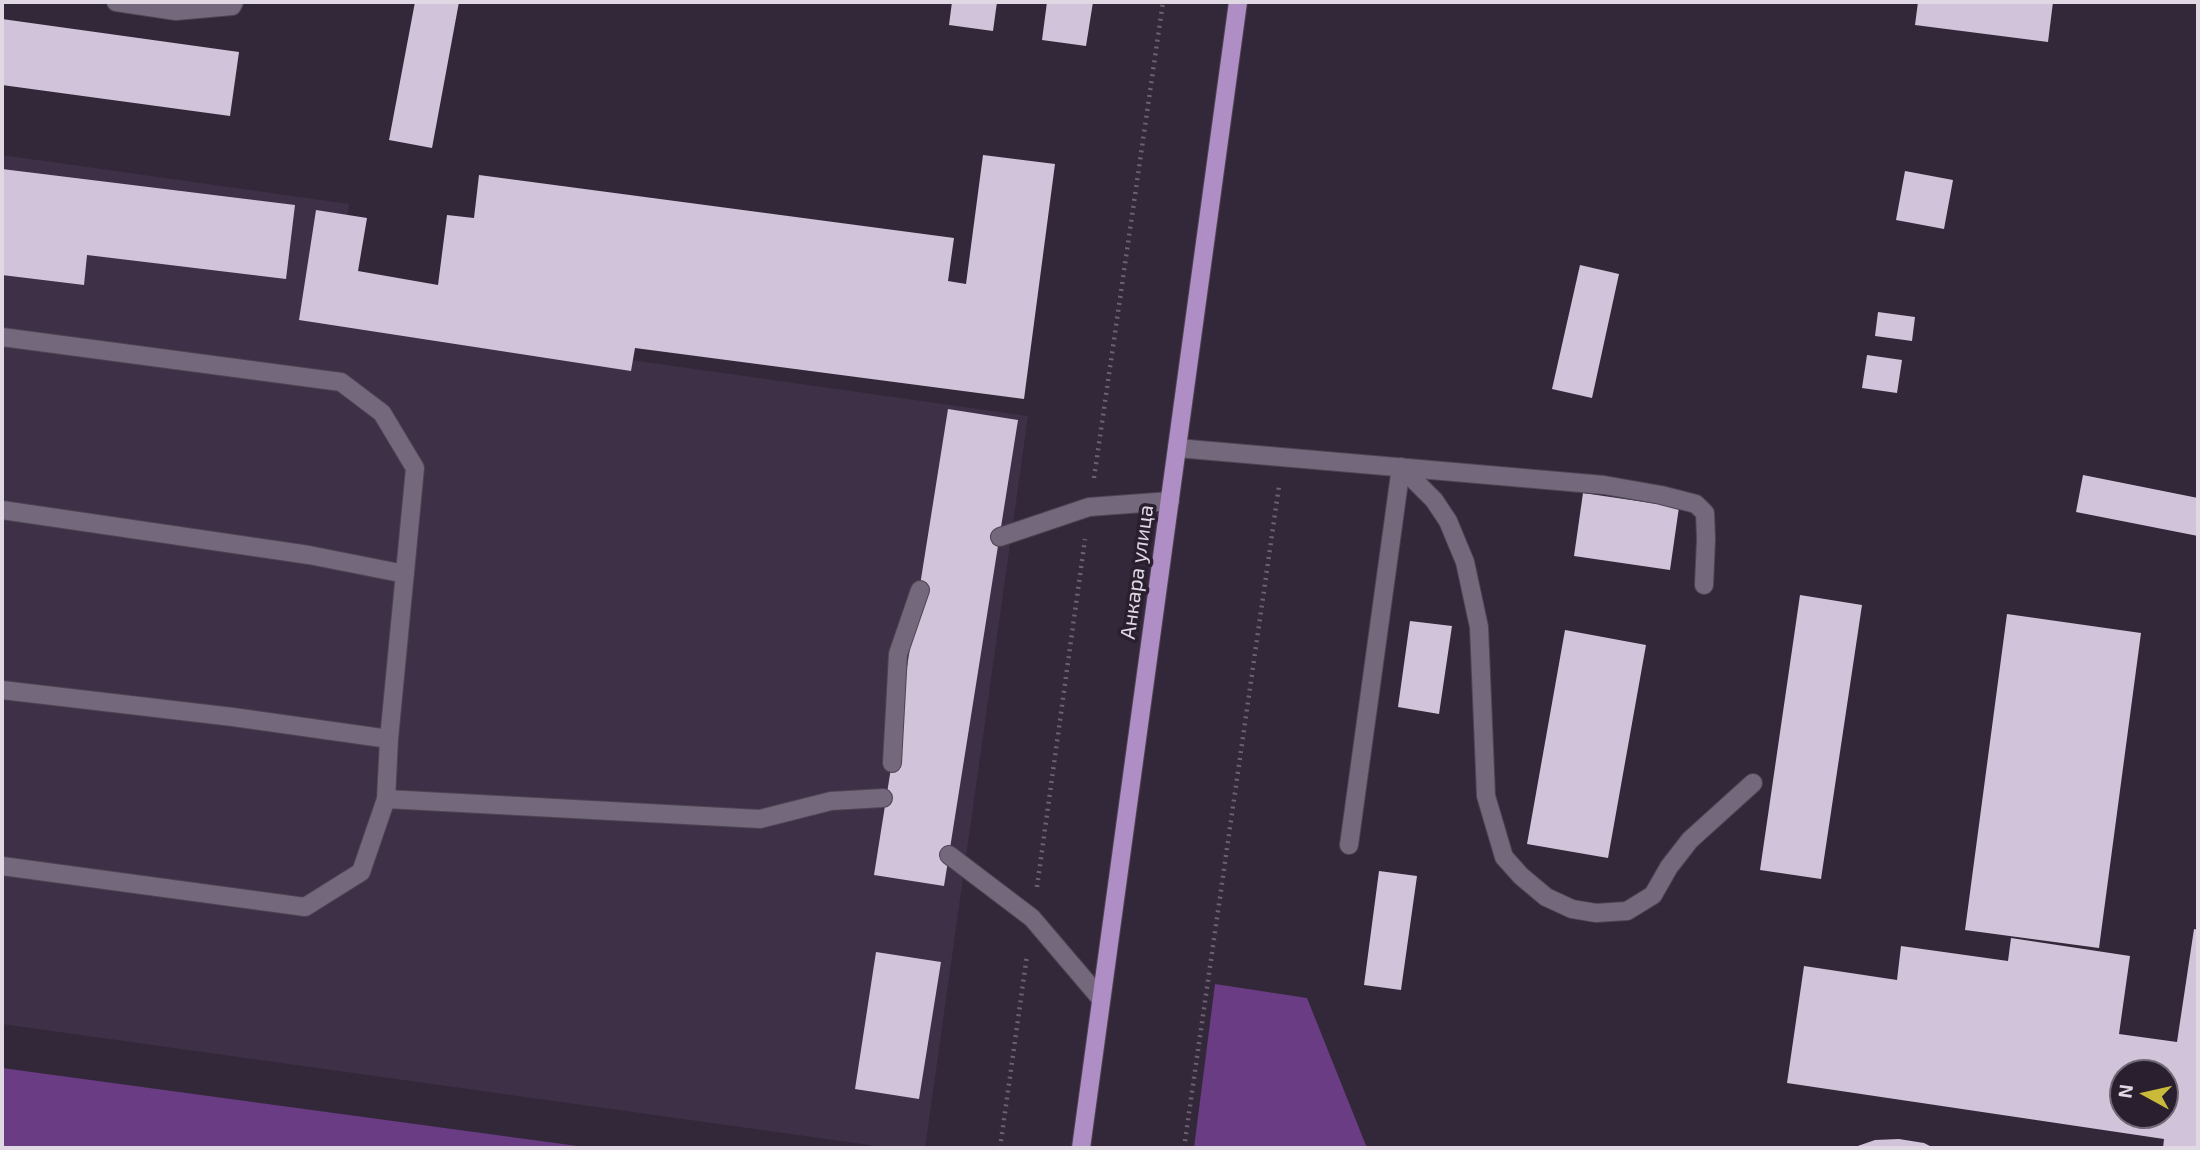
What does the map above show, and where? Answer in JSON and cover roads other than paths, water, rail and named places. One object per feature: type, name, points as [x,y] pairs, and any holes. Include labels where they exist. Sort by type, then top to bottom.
[{"type":"main road","name":"Анкара улица","points":[[1080,1148],[1238,2]]},
{"type":"lane","points":[[116,2],[176,11],[232,6],[234,2]]},
{"type":"lane","points":[[2,337],[341,382],[382,413],[415,468],[389,739],[386,799],[361,872],[305,907],[2,866]]},
{"type":"lane","points":[[1177,448],[1604,485],[1696,504],[1705,513],[1707,520],[1704,585]]},
{"type":"lane","points":[[1401,467],[1434,500],[1448,522],[1465,562],[1479,627],[1486,796],[1504,857],[1521,876],[1546,897],[1572,909],[1596,913],[1627,911],[1653,895],[1669,867],[1690,840],[1752,783]]},
{"type":"lane","points":[[1349,845],[1401,467]]},
{"type":"lane","points":[[1000,537],[1090,508],[1170,501]]},
{"type":"lane","points":[[2,510],[309,555],[405,574]]},
{"type":"lane","points":[[892,763],[898,654],[920,590]]},
{"type":"lane","points":[[2,690],[233,717],[389,739]]},
{"type":"lane","points":[[386,799],[760,819],[831,801],[883,798]]},
{"type":"lane","points":[[949,855],[1032,918],[1101,999]]}]
